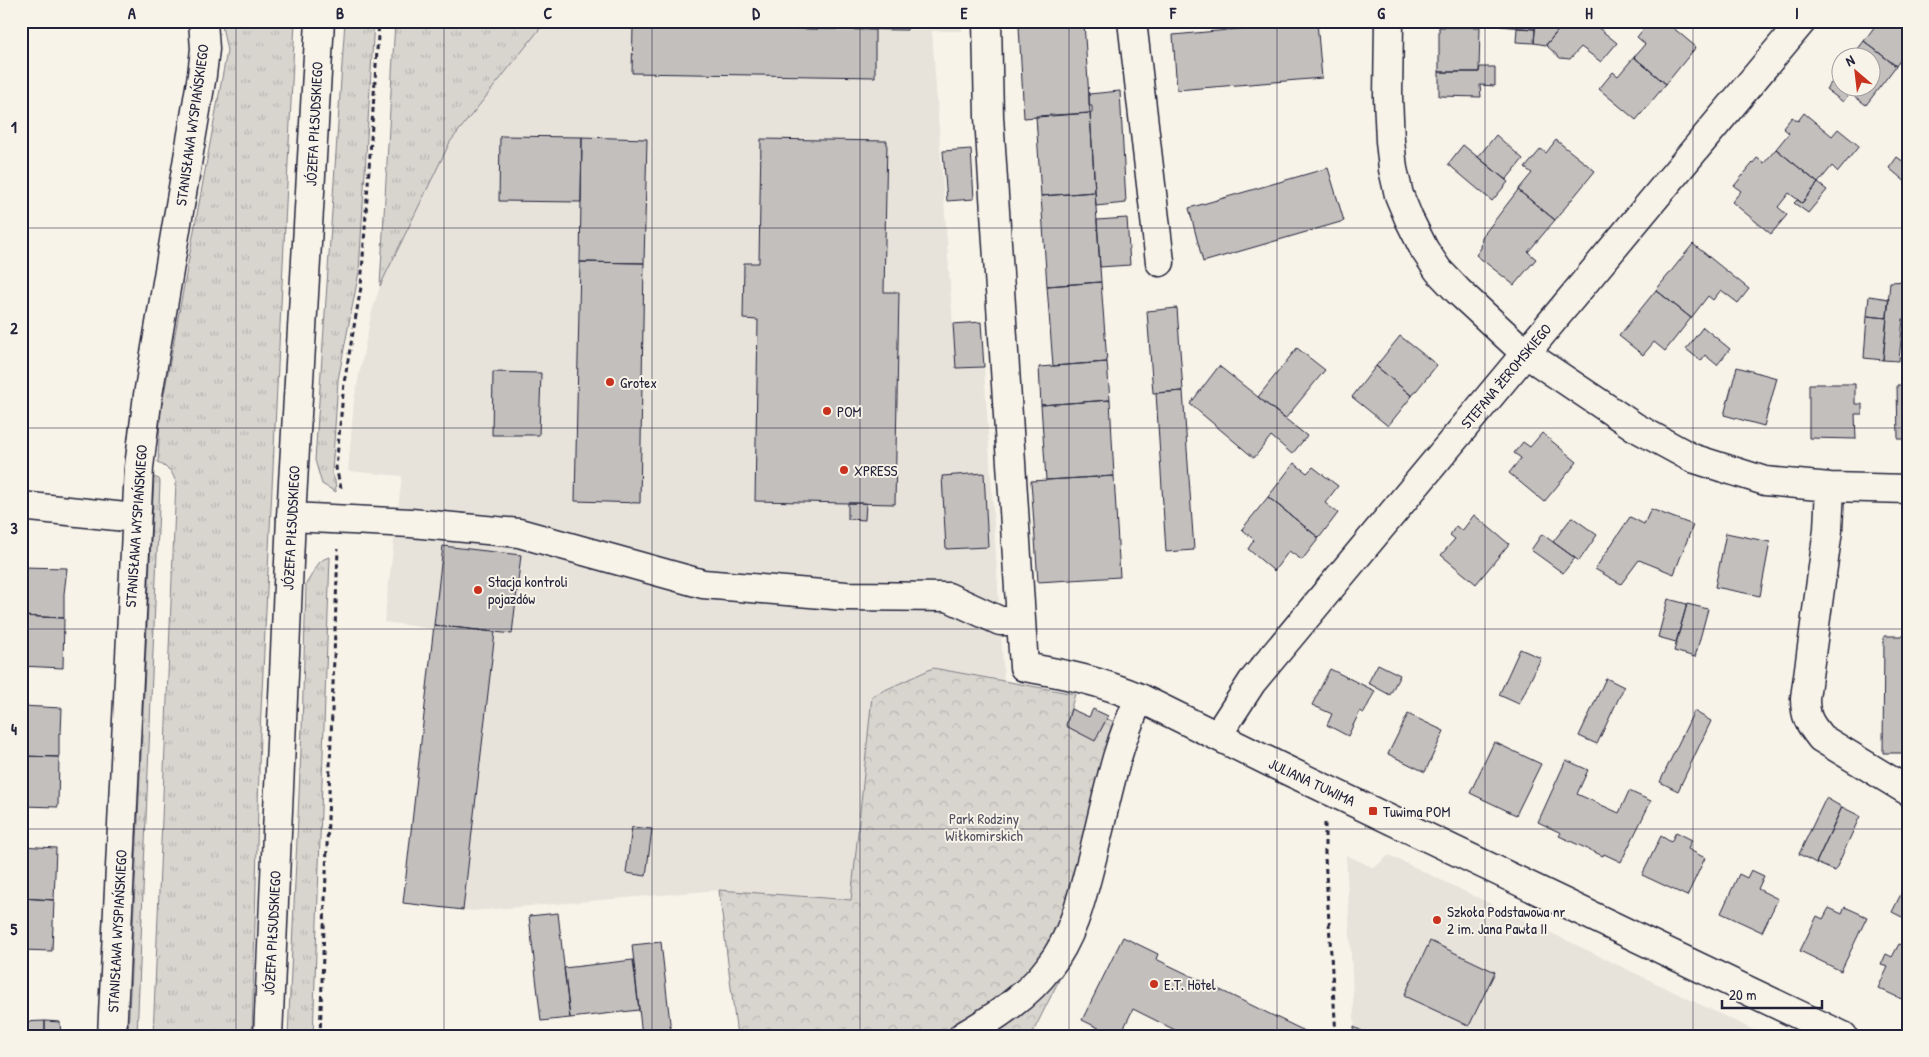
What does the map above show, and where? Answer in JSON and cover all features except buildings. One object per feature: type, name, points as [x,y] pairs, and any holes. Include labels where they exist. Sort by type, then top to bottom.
[{"type":"street","name":"STANISŁAWA WYSPIAŃSKIEGO","points":[[112,1036],[138,467],[148,395],[202,74],[205,48],[203,21]]},
{"type":"street","name":"JÓZEFA PIŁSUDSKIEGO","points":[[268,1036],[291,517],[320,21]]},
{"type":"street","points":[[291,517],[411,522],[519,533],[703,584],[846,596],[948,597],[1000,621],[1021,621],[989,117],[987,21]]},
{"type":"street","points":[[1132,21],[1160,262]]},
{"type":"street","points":[[1389,21],[1388,97],[1390,141],[1393,169],[1399,195],[1424,250],[1438,270],[1525,353],[1635,426],[1692,458],[1765,482],[1830,488],[1908,489]]},
{"type":"street","name":"STEFANA ŻEROMSKIEGO","points":[[1216,736],[1252,682],[1802,21]]},
{"type":"street","points":[[1830,488],[1828,530],[1805,698],[1805,714],[1821,738],[1908,791]]},
{"type":"street","points":[[21,506],[135,518]]},
{"type":"street","name":"JULIANA TUWIMA","points":[[1021,621],[1024,667],[1110,685],[1140,698],[1843,1036]]},
{"type":"street","points":[[963,1036],[1009,1006],[1033,985],[1049,968],[1063,946],[1083,895],[1124,735],[1140,698]]},
{"type":"path","points":[[1330,791],[1324,833],[1336,1036]]},
{"type":"shaded area","points":[[546,21],[962,21],[962,31],[932,31],[956,368],[984,367],[1004,680],[933,668],[872,696],[851,901],[719,890],[473,911],[403,903],[434,629],[384,622],[402,476],[348,471],[354,400],[372,311],[380,286],[450,142]]},
{"type":"shaded area","points":[[1018,21],[1086,21],[1019,26]]},
{"type":"shaded area","name":"Szkoła Podstawowa nr 2 im. Jana Pawła II","points":[[1346,855],[1374,868],[1389,855],[1766,1036],[1355,1036]]},
{"type":"green space","points":[[221,21],[295,21],[260,732],[252,1036],[153,1036],[176,482],[171,471],[158,462],[160,416],[227,51]]},
{"type":"green space","points":[[345,21],[374,21],[359,272],[338,380],[332,473],[336,492],[322,484],[315,460]]},
{"type":"green space","points":[[395,21],[546,21],[450,142],[380,286]]},
{"type":"green space","points":[[154,477],[159,479],[160,482],[137,1036],[128,1036]]},
{"type":"green space","points":[[330,557],[313,1036],[288,1036],[302,729],[306,584],[319,563]]},
{"type":"green space","name":"Park Rodziny Wiłkomirskich","points":[[933,668],[1075,694],[1066,725],[1082,733],[1106,718],[1137,734],[1090,918],[1031,1036],[737,1036],[719,890],[851,900],[872,696]]},
{"type":"place","name":"Grotex","points":[[610,382]]},
{"type":"place","name":"POM","points":[[827,411]]},
{"type":"place","name":"XPRESS","points":[[844,470]]},
{"type":"place","name":"Stacja kontroli pojazdów","points":[[478,590]]},
{"type":"place","name":"Tuwima POM","points":[[1373,811]]},
{"type":"place","name":"Szkoła Podstawowa nr 2 im. Jana Pawła II","points":[[1437,920]]},
{"type":"place","name":"E.T. Hotel","points":[[1154,984]]}]
